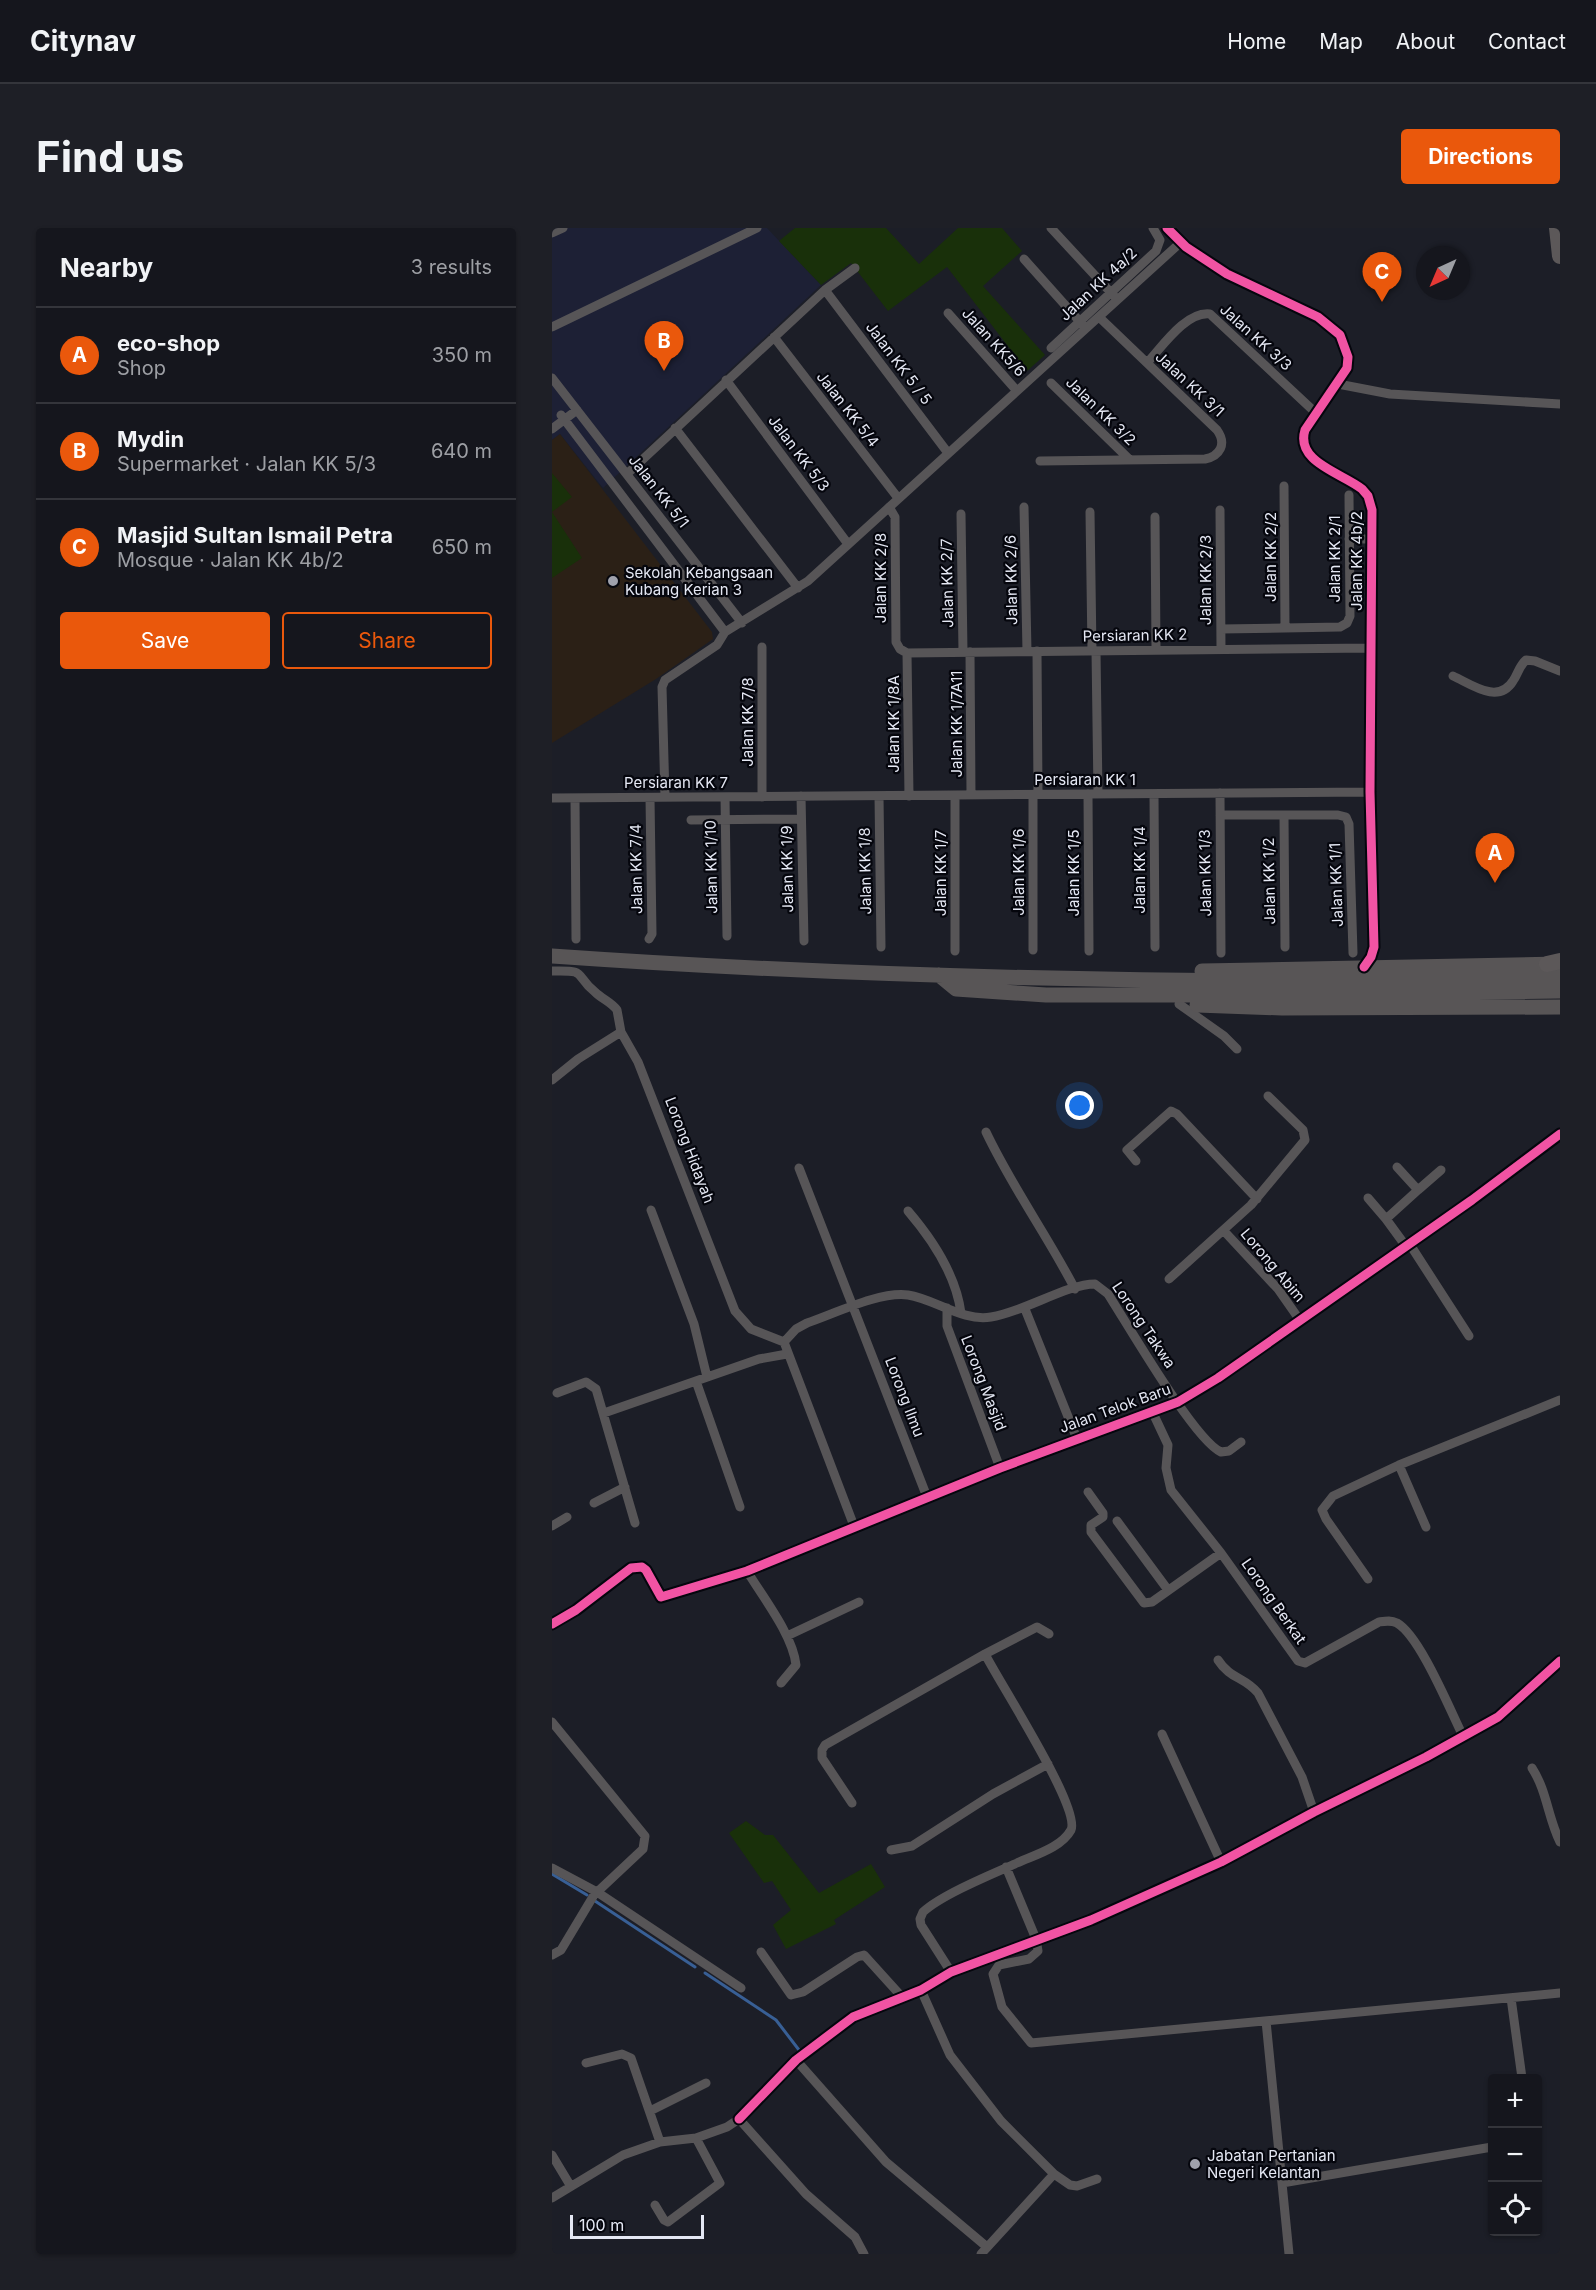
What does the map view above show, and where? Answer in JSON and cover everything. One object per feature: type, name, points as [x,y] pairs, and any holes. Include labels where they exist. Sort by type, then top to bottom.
[{"type":"highway","points":[[1557,228],[1560,256]]},
{"type":"main road","points":[[552,956],[939,975],[1280,988],[1560,991]]},
{"type":"main road","points":[[1044,978],[1391,966],[1556,963]]},
{"type":"main road","points":[[939,975],[956,989],[1046,994],[1121,1004],[1282,1008],[1560,1007]]},
{"type":"main road","points":[[1046,994],[1280,988],[1560,976]]},
{"type":"street","points":[[552,233],[563,228]]},
{"type":"street","points":[[552,327],[757,228]]},
{"type":"street","points":[[1051,228],[1114,296]]},
{"type":"street","points":[[1153,228],[1160,240],[1178,241]]},
{"type":"street","name":"Jalan KK 4b/2","points":[[1167,228],[1178,241],[1243,283],[1329,324],[1340,335],[1348,357],[1347,368],[1338,384],[1305,430],[1304,447],[1315,460],[1356,484],[1368,496],[1372,510],[1370,792],[1374,947],[1364,967]]},
{"type":"street","name":"Jalan KK 4a/2","points":[[1051,348],[1083,325],[1114,296],[1156,251],[1160,240]]},
{"type":"street","points":[[665,797],[662,687],[665,680],[717,645],[725,632],[798,588],[1017,391],[1083,325],[1099,317],[1114,296],[1178,241]]},
{"type":"street","points":[[1024,259],[1083,325]]},
{"type":"street","points":[[627,474],[825,290],[855,268]]},
{"type":"street","name":"Jalan KK 5 / 5","points":[[825,290],[948,453]]},
{"type":"street","name":"Jalan KK5/6","points":[[948,313],[1017,391]]},
{"type":"street","name":"Jalan KK 3/3","points":[[1147,363],[1189,319],[1203,313],[1210,314],[1317,414]]},
{"type":"street","name":"Jalan KK 3/1","points":[[1040,461],[1205,459],[1218,454],[1223,442],[1218,430],[1099,317]]},
{"type":"street","name":"Jalan KK 5/4","points":[[774,337],[898,498]]},
{"type":"street","name":"Jalan KK 5/1","points":[[552,378],[742,623]]},
{"type":"street","name":"Jalan KK 5/3","points":[[726,381],[848,544]]},
{"type":"street","name":"Jalan KK 3/2","points":[[1050,383],[1130,460]]},
{"type":"street","points":[[1338,384],[1390,394],[1560,404]]},
{"type":"street","points":[[552,429],[575,408]]},
{"type":"street","points":[[552,422],[563,417]]},
{"type":"street","points":[[563,417],[725,632]]},
{"type":"street","points":[[675,428],[798,588]]},
{"type":"street","points":[[599,465],[612,455]]},
{"type":"street","name":"Jalan KK 2/2","points":[[1284,486],[1289,628],[1293,649]]},
{"type":"street","name":"Jalan KK 2/1","points":[[1289,628],[1340,627],[1347,623],[1350,616],[1349,495]]},
{"type":"street","name":"Jalan KK 2/8","points":[[889,507],[895,518],[896,642],[904,651]]},
{"type":"street","name":"Jalan KK 2/6","points":[[1024,507],[1032,651],[1036,794]]},
{"type":"street","name":"Jalan KK 2/3","points":[[1220,510],[1221,650]]},
{"type":"street","points":[[1090,512],[1098,794]]},
{"type":"street","name":"Jalan KK 2/7","points":[[961,514],[966,652]]},
{"type":"street","points":[[1155,517],[1156,650]]},
{"type":"street","points":[[1349,539],[1372,540]]},
{"type":"street","points":[[1221,629],[1289,628]]},
{"type":"street","name":"Jalan KK 7/8","points":[[762,648],[762,796]]},
{"type":"street","name":"Persiaran KK 2","points":[[904,651],[1371,648]]},
{"type":"street","name":"Jalan KK 1/8A","points":[[904,651],[909,796]]},
{"type":"street","name":"Jalan KK 1/7A11","points":[[966,652],[971,795]]},
{"type":"street","points":[[1453,676],[1486,692],[1498,693],[1509,687],[1526,660],[1535,661],[1560,671]]},
{"type":"street","name":"Persiaran KK 1","points":[[801,796],[1370,792]]},
{"type":"street","name":"Jalan KK 1/3","points":[[1220,793],[1221,953]]},
{"type":"street","name":"Jalan KK 1/6","points":[[1033,950],[1036,794]]},
{"type":"street","name":"Jalan KK 1/5","points":[[1088,794],[1089,951]]},
{"type":"street","name":"Jalan KK 1/4","points":[[1154,794],[1155,947]]},
{"type":"street","name":"Jalan KK 1/7","points":[[955,795],[955,951]]},
{"type":"street","name":"Persiaran KK 7","points":[[552,798],[801,796]]},
{"type":"street","name":"Jalan KK 1/9","points":[[801,796],[804,941]]},
{"type":"street","name":"Jalan KK 1/8","points":[[879,796],[881,946]]},
{"type":"street","name":"Jalan KK 1/10","points":[[725,797],[728,936]]},
{"type":"street","points":[[575,798],[576,939]]},
{"type":"street","name":"Jalan KK 7/4","points":[[649,939],[652,934],[650,798]]},
{"type":"street","points":[[1220,814],[1284,815]]},
{"type":"street","name":"Jalan KK 1/1","points":[[1284,815],[1346,817],[1349,824],[1353,953]]},
{"type":"street","name":"Jalan KK 1/2","points":[[1284,815],[1285,947]]},
{"type":"street","points":[[691,820],[801,819]]},
{"type":"street","points":[[1374,947],[1391,966]]},
{"type":"street","name":"Lorong Hidayah","points":[[552,971],[571,970],[581,974],[591,990],[617,1010],[621,1032],[642,1072],[735,1311],[751,1329],[784,1342]]},
{"type":"street","points":[[1179,1004],[1224,1036],[1237,1049]]},
{"type":"street","points":[[552,1080],[578,1059],[621,1032]]},
{"type":"street","points":[[1169,1279],[1257,1199],[1306,1136],[1304,1130],[1268,1096]]},
{"type":"street","points":[[1136,1161],[1127,1150],[1171,1111],[1177,1114],[1257,1199]]},
{"type":"street","points":[[854,1526],[787,1354],[784,1342],[796,1329],[807,1323],[896,1294],[909,1295],[981,1318],[1025,1309],[1075,1288],[1051,1243],[1006,1174],[986,1132]]},
{"type":"street","name":"Jalan Telok Baru","points":[[552,1624],[576,1610],[635,1567],[646,1570],[661,1597],[747,1571],[1000,1468],[1178,1402],[1218,1378],[1299,1319],[1472,1200],[1560,1134]]},
{"type":"street","points":[[1397,1167],[1418,1190]]},
{"type":"street","name":"Lorong Ilmu","points":[[799,1168],[927,1497]]},
{"type":"street","points":[[1386,1219],[1442,1170]]},
{"type":"street","points":[[1368,1198],[1407,1244],[1469,1336]]},
{"type":"street","points":[[651,1210],[694,1324],[707,1377]]},
{"type":"street","points":[[908,1211],[926,1231],[955,1286],[961,1313]]},
{"type":"street","name":"Lorong Abim","points":[[1224,1231],[1252,1259],[1299,1319]]},
{"type":"street","name":"Lorong Takwa","points":[[1075,1288],[1088,1284],[1102,1287],[1178,1402]]},
{"type":"street","name":"Lorong Masjid","points":[[947,1308],[947,1326],[1000,1468]]},
{"type":"street","points":[[1025,1309],[1077,1439]]},
{"type":"street","points":[[604,1413],[769,1356],[787,1354]]},
{"type":"street","points":[[696,1381],[740,1507]]},
{"type":"street","points":[[556,1393],[580,1383],[592,1384],[604,1413],[635,1522]]},
{"type":"street","points":[[1368,1579],[1322,1510],[1333,1496],[1399,1465],[1560,1401]]},
{"type":"street","points":[[1178,1402],[1215,1449],[1229,1451],[1241,1442]]},
{"type":"street","name":"Lorong Berkat","points":[[1152,1411],[1168,1445],[1166,1468],[1171,1490],[1221,1552],[1302,1663],[1348,1641],[1379,1622],[1388,1620],[1397,1623],[1413,1638],[1463,1736]]},
{"type":"street","points":[[1399,1465],[1426,1527]]},
{"type":"street","points":[[594,1503],[625,1487]]},
{"type":"street","points":[[1088,1492],[1103,1513],[1103,1517],[1091,1525],[1091,1532],[1139,1599],[1148,1603],[1221,1552]]},
{"type":"street","points":[[552,1526],[567,1517]]},
{"type":"street","points":[[1117,1521],[1168,1590]]},
{"type":"street","points":[[747,1571],[787,1636],[796,1665],[781,1683]]},
{"type":"street","points":[[787,1636],[859,1602]]},
{"type":"street","points":[[852,1803],[822,1758],[825,1744],[1037,1627],[1049,1634]]},
{"type":"street","points":[[951,1972],[921,1925],[920,1919],[923,1912],[1006,1868],[1054,1846],[1071,1830],[1073,1821],[1071,1811],[1048,1764],[985,1654]]},
{"type":"street","points":[[1218,1659],[1233,1677],[1251,1684],[1258,1694],[1302,1777],[1314,1812]]},
{"type":"street","points":[[552,2198],[623,2155],[660,2142],[696,2138],[727,2127],[739,2119],[796,2060],[853,2017],[921,1990],[951,1972],[1091,1920],[1221,1862],[1463,1736],[1498,1717],[1560,1661]]},
{"type":"street","points":[[552,1722],[645,1836],[646,1842],[643,1849],[585,1906],[561,1950],[552,1955]]},
{"type":"street","points":[[1162,1734],[1221,1862]]},
{"type":"street","points":[[891,1850],[912,1846],[993,1794],[1048,1764]]},
{"type":"street","points":[[1532,1768],[1542,1786],[1560,1842]]},
{"type":"street","points":[[552,1868],[597,1892],[741,1988]]},
{"type":"street","points":[[1006,1868],[1036,1939],[1038,1951],[1033,1957],[999,1965],[993,1971],[1002,2007],[1030,2043],[1560,1993]]},
{"type":"street","points":[[761,1952],[791,1995],[802,1992],[856,1957],[864,1956],[902,1997]]},
{"type":"street","points":[[921,1990],[950,2055],[1001,2121],[1054,2174],[1073,2186],[1098,2180]]},
{"type":"street","points":[[1511,1998],[1521,2074]]},
{"type":"street","points":[[1266,2021],[1289,2254]]},
{"type":"street","points":[[586,2063],[622,2054],[627,2055],[633,2063],[660,2142]]},
{"type":"street","points":[[796,2060],[886,2162],[984,2250],[1054,2174]]},
{"type":"street","points":[[650,2111],[706,2083]]},
{"type":"street","points":[[739,2119],[806,2194],[855,2237],[863,2248],[864,2254]]},
{"type":"street","points":[[655,2205],[664,2220],[668,2222],[720,2183],[696,2138]]},
{"type":"street","points":[[1282,2183],[1488,2148]]},
{"type":"street","points":[[552,2155],[570,2185]]},
{"type":"shaded area","points":[[552,228],[767,228],[821,285],[603,488],[560,434],[552,440]]},
{"type":"shaded area","name":"Sekolah Kebangsaan Kubang Kerian 3","points":[[560,434],[712,632],[713,639],[656,679],[552,743],[552,440]]},
{"type":"green space","points":[[795,228],[886,228],[919,264],[958,228],[1002,228],[1022,251],[983,286],[1045,355],[1027,371],[947,267],[888,311],[851,263],[821,285],[779,241]]},
{"type":"green space","points":[[552,473],[572,497],[552,512]]},
{"type":"green space","points":[[552,512],[582,558],[552,578]]},
{"type":"green space","points":[[746,1821],[765,1835],[773,1835],[819,1893],[871,1864],[885,1887],[834,1920],[836,1924],[786,1949],[773,1925],[791,1910],[772,1881],[764,1883],[729,1833]]},
{"type":"waterway","points":[[552,1874],[587,1895]]},
{"type":"waterway","points":[[595,1901],[695,1967]]},
{"type":"waterway","points":[[705,1973],[776,2020],[799,2050]]},
{"type":"cycle path","points":[[1167,228],[1186,247],[1227,274],[1318,317],[1340,335],[1348,357],[1347,368],[1305,430],[1304,441],[1313,459],[1362,489],[1368,496],[1372,510],[1370,792],[1374,947],[1364,967]]},
{"type":"cycle path","points":[[552,1624],[576,1610],[631,1568],[642,1567],[646,1570],[661,1597],[747,1571],[1000,1468],[1178,1402],[1218,1378],[1472,1200],[1560,1134]]},
{"type":"cycle path","points":[[739,2119],[796,2060],[853,2017],[921,1990],[951,1972],[1091,1920],[1221,1862],[1314,1812],[1426,1757],[1498,1717],[1560,1661]]},
{"type":"place","name":"Masjid Sultan Ismail Petra","points":[[1382,302]]},
{"type":"place","name":"Mydin","points":[[664,371]]},
{"type":"place","name":"Sekolah Kebangsaan Kubang Kerian 3","points":[[613,581]]},
{"type":"place","name":"eco-shop","points":[[1495,883]]},
{"type":"place","name":"Jabatan Pertanian Negeri Kelantan","points":[[1195,2164]]}]
